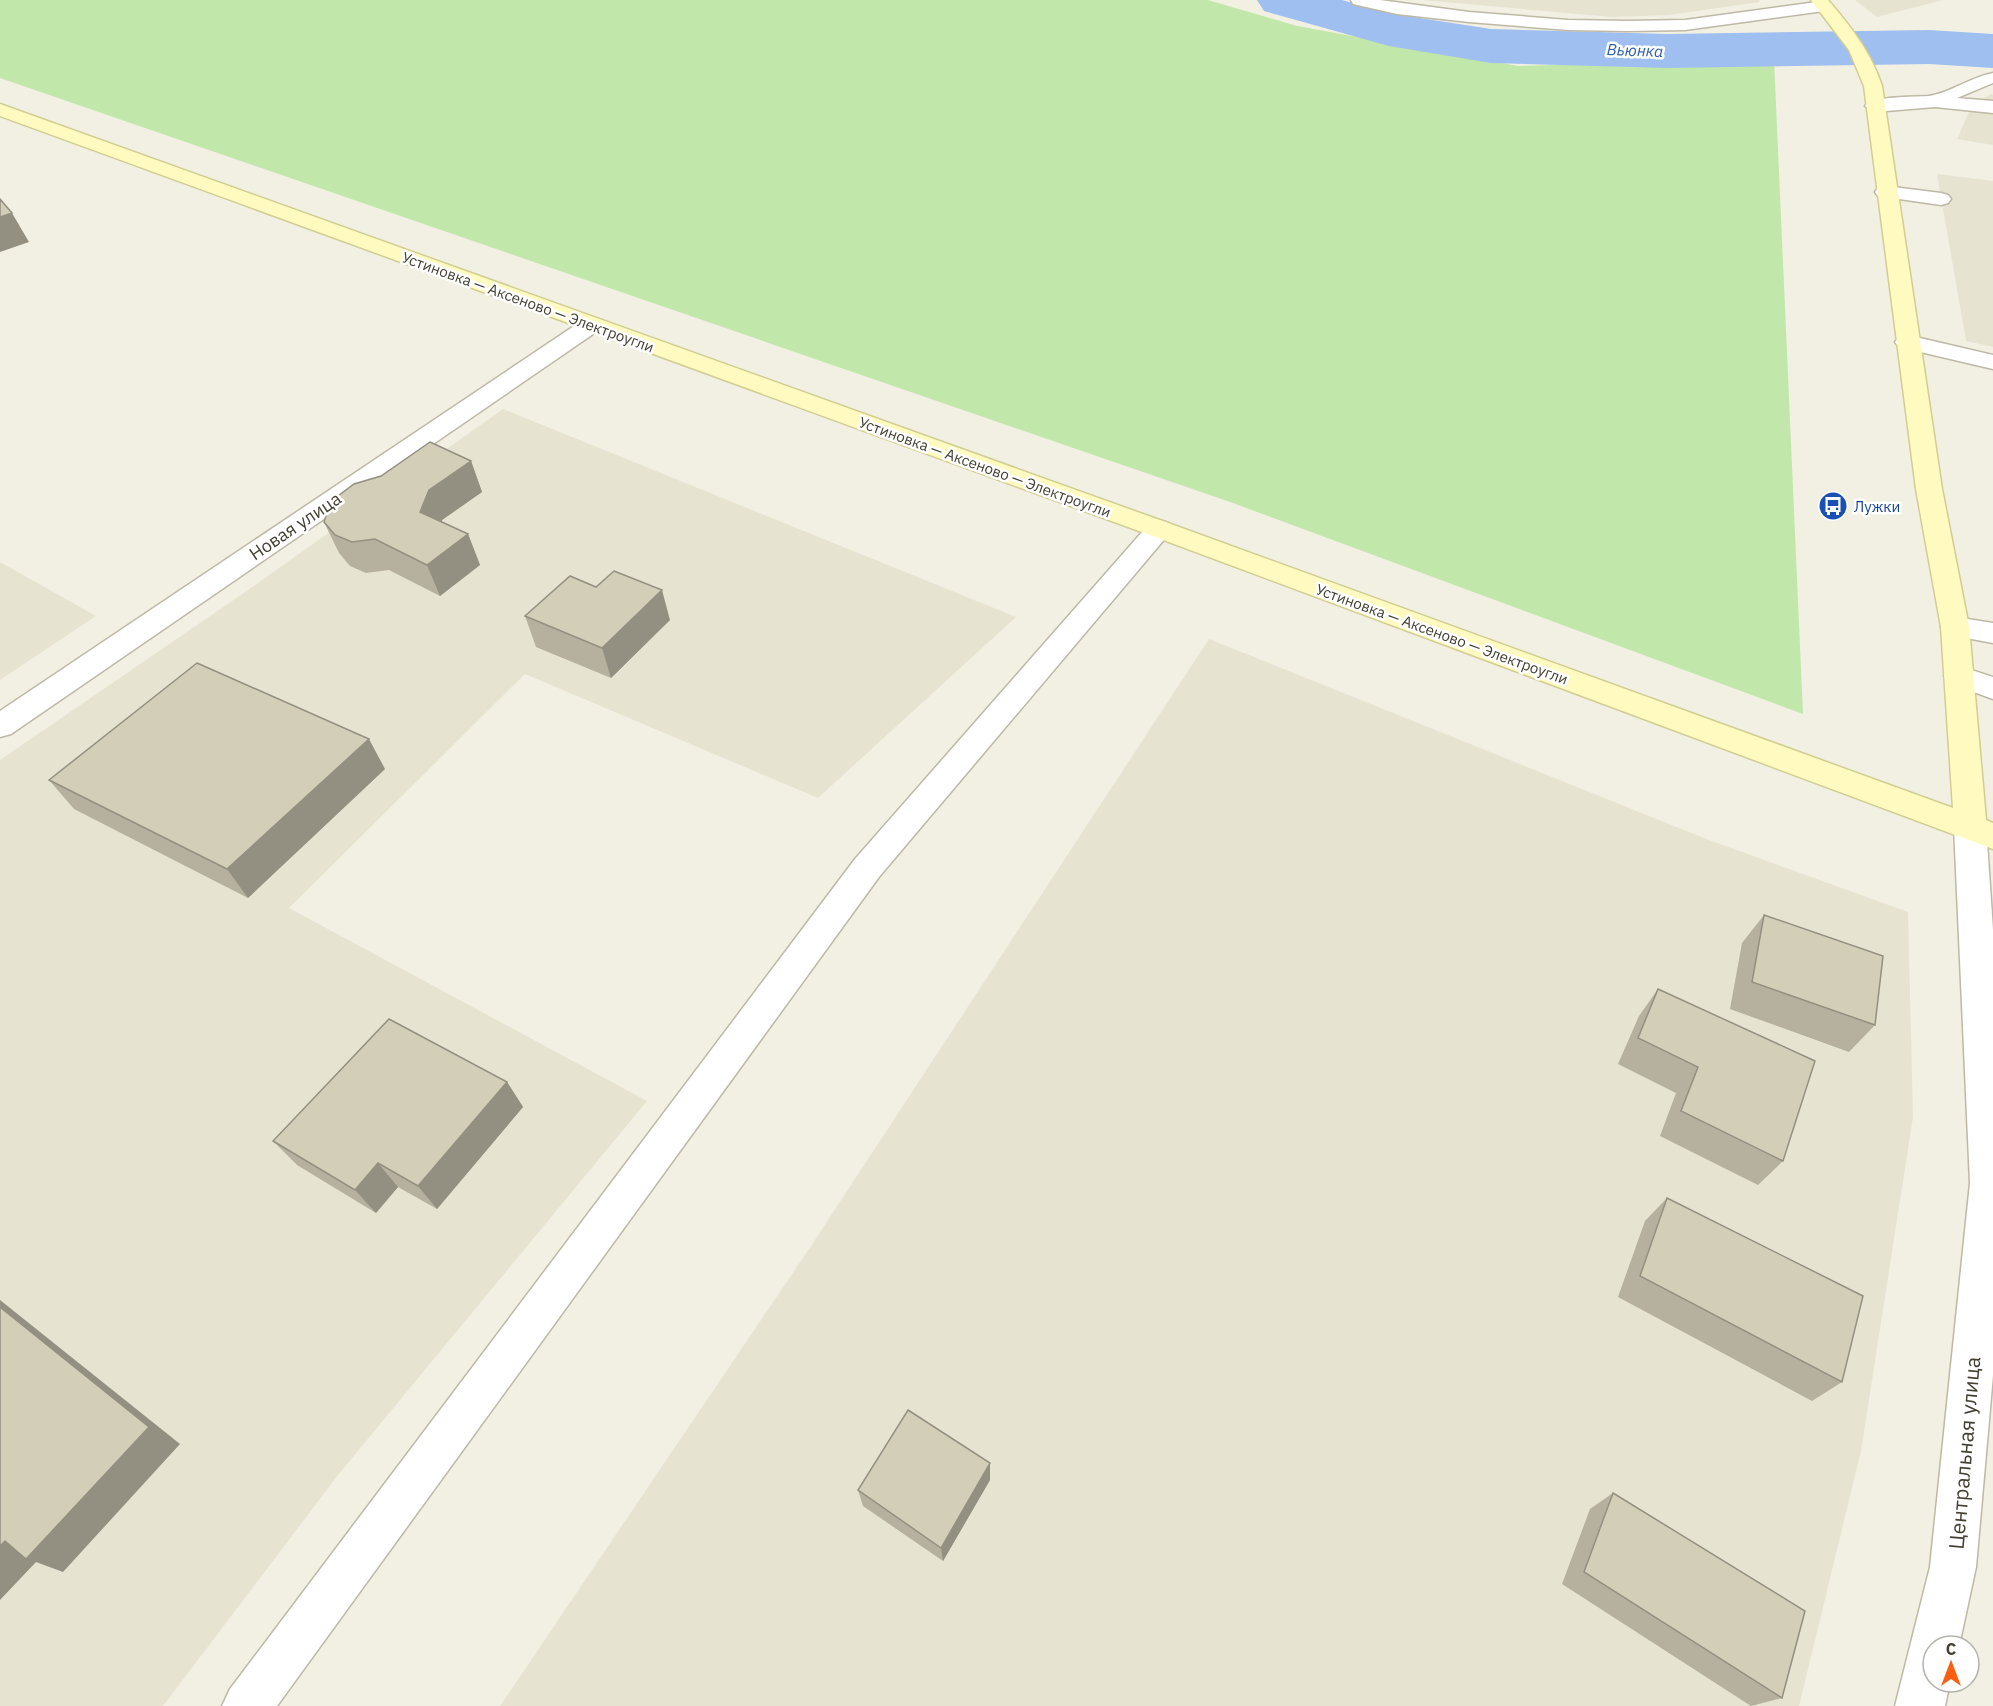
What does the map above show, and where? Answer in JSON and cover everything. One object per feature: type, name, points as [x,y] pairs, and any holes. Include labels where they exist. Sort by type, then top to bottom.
[{"type":"main road","points":[[1821,3],[1851,35],[1866,60],[1872,86],[1929,489],[1955,627],[1959,676],[1981,831]]},
{"type":"main road","name":"Устиновка — Аксеново — Электроугли","points":[[0,110],[1159,529],[1981,831]]},
{"type":"street","points":[[1359,0],[1397,9],[1469,16],[1568,25],[1628,26],[1685,25],[1821,3]]},
{"type":"street","points":[[1935,101],[1979,81],[1993,78]]},
{"type":"street","points":[[1874,106],[1935,101],[1993,107]]},
{"type":"street","points":[[1886,192],[1941,199]]},
{"type":"street","name":"Новая улица","points":[[0,726],[591,325]]},
{"type":"street","points":[[1907,342],[1993,362]]},
{"type":"street","points":[[247,1706],[867,868],[1159,529]]},
{"type":"street","points":[[1955,627],[1993,633]]},
{"type":"street","points":[[1959,676],[1993,688]]},
{"type":"street","name":"Центральная улица","points":[[1938,1634],[1953,1567],[1990,1183],[1981,831]]},
{"type":"shaded area","points":[[1422,0],[1759,0],[1760,2],[1669,15],[1612,17]]},
{"type":"shaded area","points":[[1855,0],[1943,0],[1877,17]]},
{"type":"shaded area","points":[[1993,95],[1993,145],[1957,139],[1972,105]]},
{"type":"shaded area","points":[[1937,174],[1993,181],[1993,347],[1966,341]]},
{"type":"shaded area","points":[[503,409],[1016,617],[818,798],[525,674],[289,908],[647,1101],[338,1475],[163,1706],[0,1706],[0,760],[251,588]]},
{"type":"shaded area","points":[[0,562],[96,616],[0,680]]},
{"type":"shaded area","points":[[1209,639],[1709,840],[1908,912],[1913,1117],[1861,1451],[1799,1706],[500,1706],[811,1246]]},
{"type":"green space","points":[[0,0],[1208,0],[1297,26],[1518,66],[1774,59],[1803,714],[1233,503],[0,78]]},
{"type":"building","points":[[0,199],[12,213],[0,217]]},
{"type":"building","points":[[430,442],[471,461],[429,490],[420,512],[468,534],[427,565],[375,539],[352,542],[335,535],[324,522],[330,502],[354,484],[381,476]]},
{"type":"building","points":[[614,571],[662,590],[602,648],[525,616],[570,576],[596,587]]},
{"type":"building","points":[[197,663],[369,739],[227,869],[49,780]]},
{"type":"building","points":[[1764,915],[1883,956],[1875,1025],[1752,982]]},
{"type":"building","points":[[1658,989],[1815,1061],[1783,1161],[1681,1111],[1698,1067],[1638,1038]]},
{"type":"building","points":[[389,1019],[507,1082],[418,1186],[378,1163],[355,1190],[273,1141]]},
{"type":"building","points":[[1667,1198],[1863,1296],[1842,1382],[1640,1276]]},
{"type":"building","points":[[0,1307],[149,1427],[26,1559],[5,1541],[0,1546]]},
{"type":"building","points":[[908,1410],[990,1463],[941,1548],[858,1490]]},
{"type":"building","points":[[1613,1493],[1805,1611],[1782,1698],[1584,1572]]},
{"type":"waterway","name":"Вьюнка","points":[[1283,0],[1389,30],[1491,46],[1668,51],[1929,47],[1993,51]]},
{"type":"waterway","points":[[1952,48],[1993,64]]},
{"type":"place","name":"Лужки","points":[[1833,506]]}]
